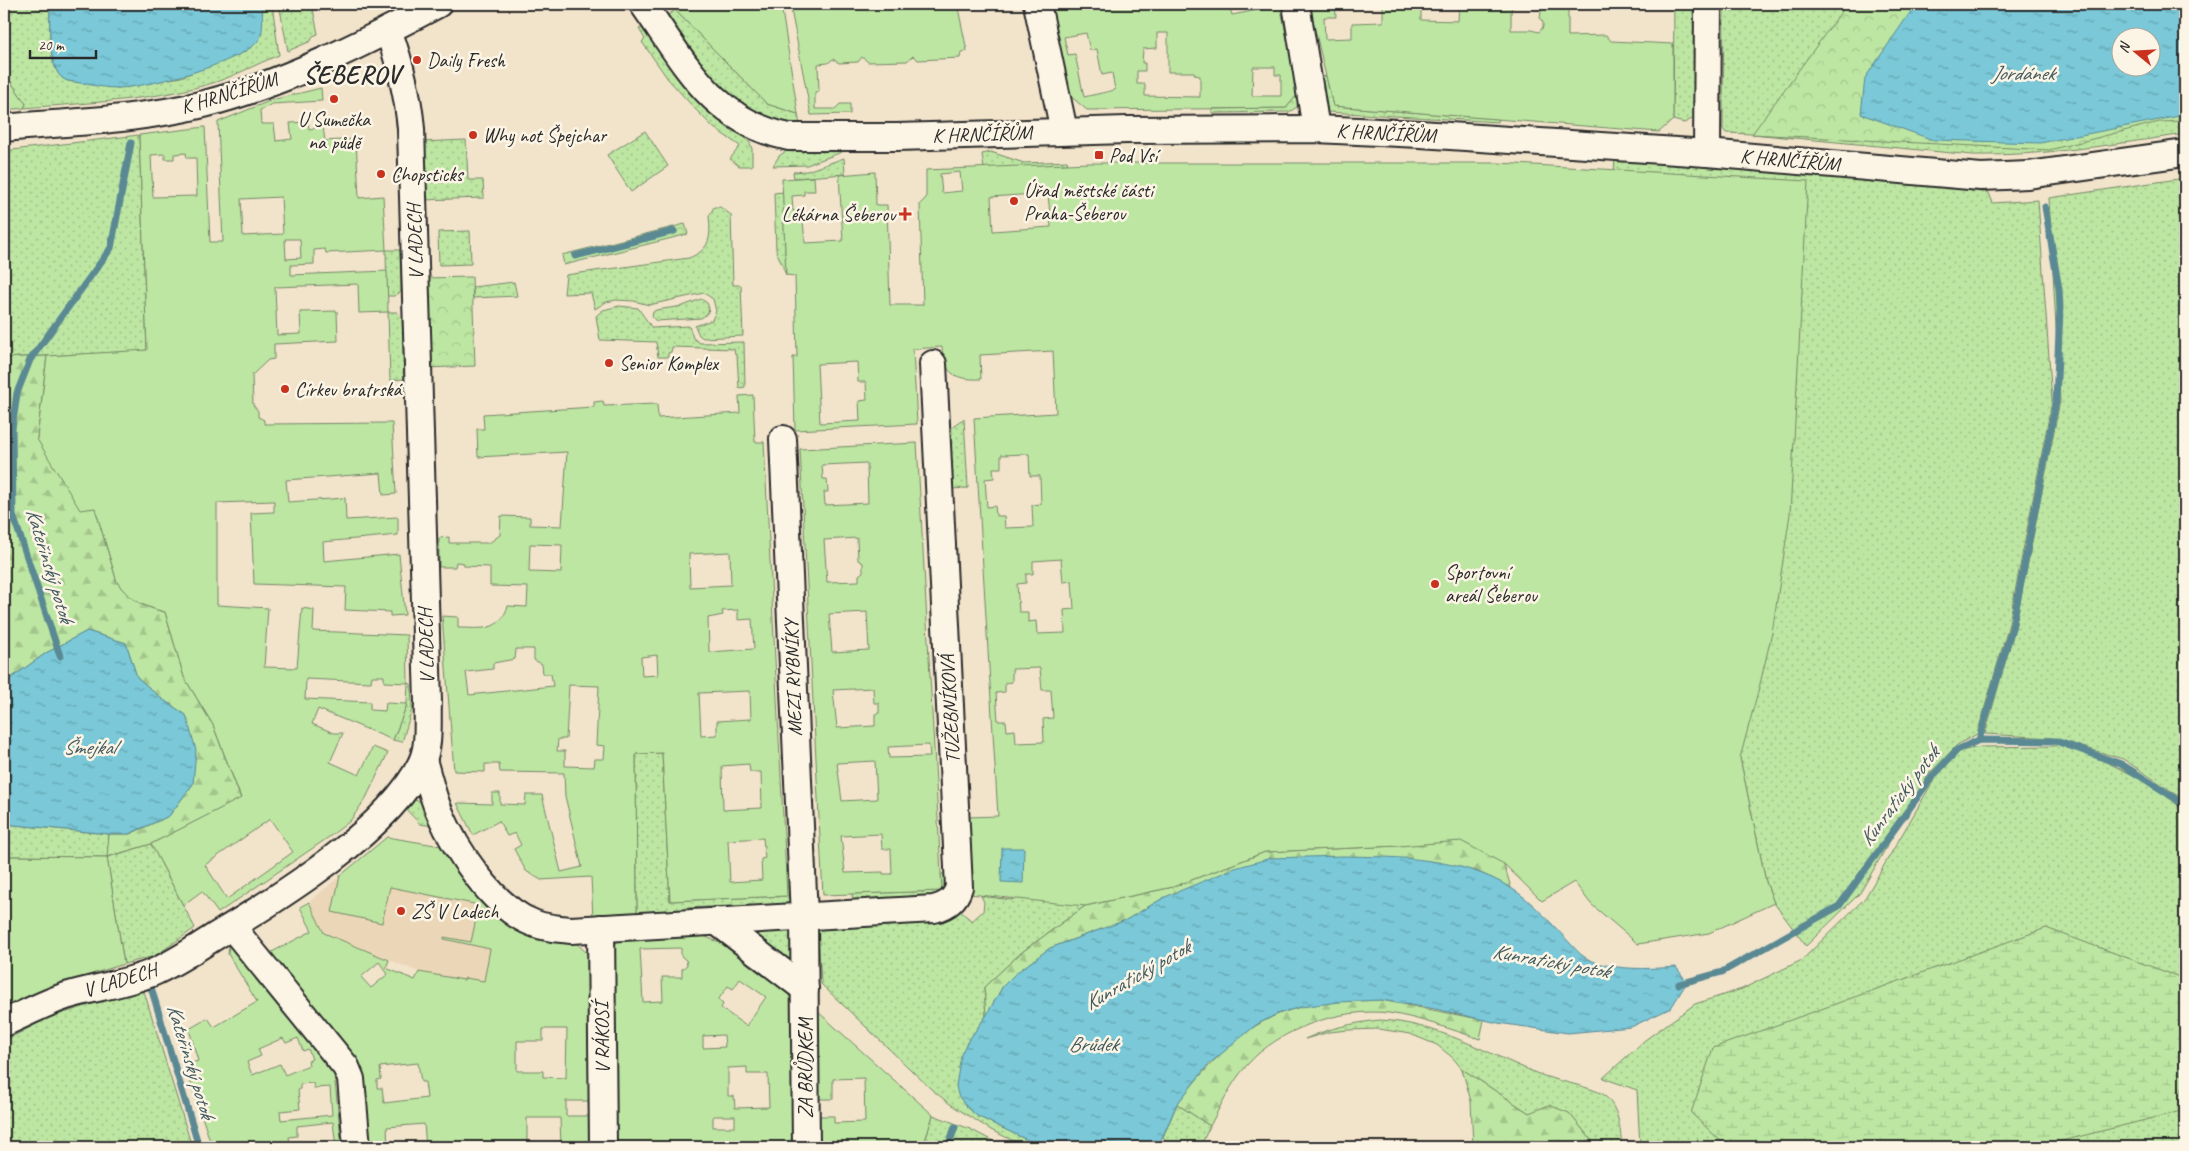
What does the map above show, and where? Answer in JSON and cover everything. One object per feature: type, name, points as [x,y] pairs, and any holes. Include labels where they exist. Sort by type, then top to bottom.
[{"type":"street","name":"K HRNČÍŘŮM","points":[[4,128],[126,116],[204,104],[275,80],[388,30],[438,4]]},
{"type":"street","name":"K HRNČÍŘŮM","points":[[643,4],[681,61],[714,99],[742,121],[772,134],[805,138],[1064,131],[1316,129],[1707,153],[1982,177],[2028,175],[2185,153]]},
{"type":"street","points":[[1037,4],[1064,131]]},
{"type":"street","points":[[1296,4],[1316,129]]},
{"type":"street","points":[[1707,153],[1708,4]]},
{"type":"street","name":"V LADECH","points":[[4,1023],[65,997],[151,974],[232,927],[300,882],[365,831],[408,786],[423,760],[427,736],[428,702],[411,129],[402,73],[388,30]]},
{"type":"street","name":"TUŽEBNÍKOVÁ","points":[[804,916],[934,909],[943,907],[951,902],[960,887],[933,364]]},
{"type":"street","name":"MEZI RYBNÍKY","points":[[783,438],[804,916],[805,989]]},
{"type":"street","points":[[423,760],[439,811],[467,861],[491,893],[524,920],[533,924],[571,930],[804,916]]},
{"type":"street","points":[[716,921],[805,989]]},
{"type":"street","points":[[232,927],[346,1067],[351,1079],[357,1147]]},
{"type":"street","name":"V RÁKOSÍ","points":[[601,928],[603,1147]]},
{"type":"street","name":"ZA BRŮDKEM","points":[[805,989],[806,1147]]},
{"type":"shaded area","name":"ZŠ V Ladech","points":[[387,837],[441,846],[483,905],[495,916],[492,985],[419,972],[324,933],[309,902]]},
{"type":"green space","points":[[4,4],[50,4],[50,35],[53,59],[61,77],[68,81],[118,88],[181,77],[245,52],[261,36],[262,4],[272,4],[279,55],[225,79],[161,95],[115,101],[24,108],[26,104],[4,72]]},
{"type":"green space","points":[[279,4],[312,4],[318,34],[313,36],[311,41],[288,51]]},
{"type":"green space","points":[[671,4],[781,4],[798,114],[767,104]]},
{"type":"green space","points":[[790,4],[954,4],[958,8],[967,51],[961,52],[960,58],[918,60],[913,56],[907,61],[868,62],[862,57],[858,62],[839,63],[833,59],[828,63],[818,64],[819,91],[815,92],[815,109],[835,109],[840,104],[850,104],[850,114],[811,115]]},
{"type":"green space","points":[[1050,4],[1229,4],[1232,15],[1268,8],[1267,4],[1280,4],[1298,94],[1286,108],[1087,110],[1069,95]],"holes":[[[1086,33],[1090,50],[1097,49],[1102,75],[1112,73],[1115,90],[1084,97],[1075,54],[1068,55],[1064,37]],[[1157,33],[1168,33],[1168,72],[1194,72],[1195,75],[1200,76],[1200,97],[1145,96],[1145,84],[1137,84],[1137,71],[1145,71],[1145,63],[1142,63],[1143,49],[1157,48]],[[1253,67],[1275,67],[1275,75],[1281,75],[1281,96],[1252,96]]]},
{"type":"green space","points":[[1309,4],[1335,4],[1336,17],[1324,17],[1325,39],[1352,38],[1352,23],[1383,22],[1383,4],[1421,4],[1421,20],[1458,21],[1459,4],[1513,4],[1511,30],[1539,32],[1543,27],[1543,22],[1540,19],[1542,4],[1568,4],[1568,36],[1606,35],[1611,41],[1673,44],[1673,120],[1659,132],[1333,106]]},
{"type":"green space","points":[[1674,4],[1698,4],[1696,114],[1694,118],[1684,123],[1673,120]]},
{"type":"green space","points":[[1724,4],[1916,4],[2185,115],[2185,134],[2027,154],[1973,155],[1726,133],[1723,129]]},
{"type":"green space","name":"Jordánek","points":[[1847,4],[2185,4],[2185,121],[2159,122],[2049,150],[1752,134]]},
{"type":"green space","points":[[675,10],[767,104],[798,114],[800,125],[778,121],[757,113],[721,87],[706,71],[679,34],[668,15]]},
{"type":"green space","points":[[642,28],[672,70],[698,101],[750,143],[752,166],[739,166],[730,159],[740,146],[714,128],[668,79],[642,42],[645,39],[639,29]]},
{"type":"green space","points":[[4,72],[26,104],[24,108],[4,110]]},
{"type":"green space","points":[[1326,76],[1333,106],[1499,119],[1498,122],[1328,112],[1317,78]]},
{"type":"green space","points":[[321,88],[322,101],[272,104],[260,110],[261,124],[274,124],[276,141],[292,139],[290,123],[308,122],[309,129],[323,127],[325,141],[356,139],[359,198],[383,196],[386,250],[326,253],[325,249],[314,250],[314,264],[291,265],[291,275],[387,271],[388,312],[359,313],[358,284],[275,287],[277,335],[301,334],[300,312],[337,311],[338,341],[274,344],[274,359],[268,360],[252,375],[253,405],[258,411],[258,417],[264,420],[264,424],[392,423],[396,494],[383,495],[381,473],[286,480],[288,502],[345,498],[346,520],[398,517],[398,535],[323,542],[324,561],[399,554],[405,615],[390,616],[390,612],[345,610],[346,587],[254,584],[251,513],[274,512],[274,501],[217,503],[217,605],[268,608],[264,667],[297,668],[302,608],[314,610],[313,631],[407,635],[408,683],[384,682],[384,676],[372,676],[371,682],[306,679],[305,699],[370,702],[370,710],[385,711],[386,703],[407,704],[393,740],[318,709],[312,724],[334,733],[343,733],[330,762],[359,775],[373,747],[388,753],[366,798],[350,821],[218,913],[202,891],[183,905],[151,844],[241,798],[213,725],[184,677],[165,612],[138,602],[127,594],[117,582],[95,508],[80,510],[37,439],[47,356],[147,350],[139,135],[205,127],[210,242],[223,242],[218,122],[272,100]],"holes":[[[186,153],[187,158],[196,158],[197,196],[153,197],[151,155],[165,154],[165,159],[174,159],[174,154]],[[281,197],[283,234],[243,236],[241,199]],[[285,239],[300,239],[301,258],[286,259]],[[270,819],[293,852],[227,899],[205,865]]]},
{"type":"green space","points":[[1298,94],[1297,107],[1289,112],[1212,113],[1212,109],[1286,108]]},
{"type":"green space","points":[[645,131],[668,166],[631,192],[607,155]]},
{"type":"green space","points":[[139,135],[147,351],[4,358],[4,151]]},
{"type":"green space","points":[[466,140],[468,180],[483,180],[484,198],[422,200],[420,142]]},
{"type":"green space","points":[[841,150],[842,152],[807,165],[773,166],[779,156],[786,151]]},
{"type":"green space","points":[[991,152],[1024,163],[1067,161],[1068,164],[984,169],[982,154]]},
{"type":"green space","points":[[844,158],[845,174],[794,178],[793,172],[807,171]]},
{"type":"green space","points":[[1615,159],[1838,173],[1989,193],[1993,203],[2038,200],[2052,401],[2008,628],[1977,734],[1957,745],[1928,775],[1860,893],[1806,946],[1774,903],[1766,882],[1740,758],[1522,757],[1173,887],[1085,906],[1022,952],[984,987],[986,1016],[966,1044],[956,1086],[977,1116],[1042,1147],[1026,1147],[991,1130],[950,1104],[931,1089],[821,984],[818,932],[822,927],[959,910],[972,921],[983,911],[984,902],[981,896],[1012,900],[1613,185]]},
{"type":"green space","name":"Sportovní areál Šeberov","points":[[1089,163],[1498,163],[1808,181],[1790,514],[1772,633],[1740,758],[1766,882],[1774,903],[1709,933],[1638,944],[1591,904],[1574,882],[1542,901],[1504,864],[1461,841],[1399,846],[1265,852],[1173,887],[1085,906],[969,894],[968,817],[998,816],[974,418],[1056,413],[1053,351],[980,355],[981,379],[972,379],[953,374],[948,369],[945,364],[942,347],[913,349],[917,424],[795,430],[793,357],[797,357],[795,276],[786,275],[782,179],[814,177],[815,191],[804,191],[804,195],[792,196],[793,211],[802,210],[805,243],[843,241],[839,175],[875,172],[876,205],[887,205],[890,305],[923,305],[920,204],[926,198],[926,170]],"holes":[[[960,172],[962,191],[942,193],[940,174]],[[1048,193],[1051,227],[993,231],[991,197]],[[857,362],[858,382],[866,382],[867,400],[859,401],[860,421],[820,423],[817,364]],[[1029,454],[1030,476],[1040,476],[1041,504],[1032,505],[1033,527],[1005,528],[1004,516],[996,516],[995,506],[987,507],[985,479],[994,478],[993,468],[1001,468],[1001,455]],[[1061,559],[1063,582],[1072,581],[1074,609],[1064,610],[1065,633],[1037,634],[1036,621],[1028,622],[1028,612],[1019,612],[1017,584],[1026,583],[1026,574],[1033,574],[1033,561]],[[1040,668],[1042,690],[1051,690],[1053,718],[1043,719],[1044,742],[1016,743],[1015,730],[1007,731],[1006,721],[998,721],[996,693],[1005,692],[1005,683],[1012,682],[1012,669]]]},
{"type":"green space","points":[[2185,178],[2185,800],[2123,759],[2052,738],[1985,734],[2015,628],[2060,401],[2049,198]]},
{"type":"green space","points":[[783,192],[786,275],[776,250],[774,193]]},
{"type":"green space","points":[[714,207],[720,207],[731,215],[733,285],[741,285],[743,336],[703,338],[699,335],[695,326],[712,320],[716,311],[713,299],[704,293],[649,305],[634,301],[616,300],[606,302],[595,309],[591,293],[564,294],[566,275],[689,258],[702,251],[708,241],[710,230],[709,216]]},
{"type":"green space","points":[[685,224],[688,234],[564,265],[562,255]]},
{"type":"green space","points":[[470,231],[471,264],[439,265],[438,232]]},
{"type":"green space","points":[[386,250],[400,250],[401,292],[394,296],[387,296]]},
{"type":"green space","points":[[472,277],[475,366],[426,368],[424,278]]},
{"type":"green space","points":[[514,282],[517,296],[473,298],[473,287]]},
{"type":"green space","points":[[701,299],[707,303],[709,310],[701,318],[656,321],[652,317],[653,312],[656,310],[683,306]]},
{"type":"green space","points":[[619,306],[638,308],[652,328],[689,326],[693,338],[700,343],[744,342],[745,387],[739,388],[737,355],[735,355],[734,349],[672,347],[668,357],[658,357],[656,342],[600,340],[596,316],[603,310]]},
{"type":"green space","points":[[388,312],[397,312],[402,319],[404,379],[390,380]]},
{"type":"green space","points":[[47,356],[37,439],[95,508],[117,582],[138,602],[165,612],[184,677],[213,725],[241,799],[151,844],[107,857],[109,834],[130,834],[169,816],[193,784],[186,715],[162,699],[137,677],[126,643],[87,631],[46,653],[4,683],[4,358]]},
{"type":"green space","points":[[753,395],[755,442],[764,442],[787,896],[670,901],[662,753],[636,754],[637,918],[593,918],[591,877],[541,880],[526,871],[514,849],[521,845],[515,833],[507,836],[499,821],[473,835],[457,803],[492,804],[492,793],[500,793],[500,804],[525,805],[526,795],[542,795],[561,872],[582,867],[565,796],[564,773],[500,772],[499,764],[485,764],[485,772],[454,771],[442,616],[458,617],[458,628],[482,628],[495,625],[500,621],[508,606],[527,607],[528,587],[490,586],[490,567],[464,566],[464,563],[456,562],[455,567],[439,567],[439,538],[449,537],[449,543],[489,543],[500,535],[501,516],[530,517],[530,525],[562,526],[567,452],[478,457],[477,429],[484,429],[483,414],[594,407],[594,402],[603,401],[604,406],[657,404],[658,418],[740,413],[739,396]],"holes":[[[530,544],[562,545],[561,573],[529,572]],[[730,552],[731,585],[690,587],[689,554]],[[738,610],[738,620],[752,619],[754,649],[709,652],[708,618],[723,615],[722,611]],[[516,649],[534,649],[534,660],[542,664],[543,674],[551,674],[553,686],[469,695],[466,672],[493,669],[493,663],[515,659]],[[657,655],[658,675],[642,676],[641,657]],[[569,685],[599,686],[596,745],[605,746],[604,759],[595,759],[594,767],[565,766],[565,751],[557,751],[558,739],[566,739]],[[750,691],[751,719],[717,721],[717,735],[701,736],[699,693]],[[749,764],[750,772],[761,772],[762,808],[723,810],[722,766]],[[763,838],[765,858],[761,859],[762,880],[730,882],[728,840]]]},
{"type":"green space","points":[[964,419],[968,488],[951,489],[947,449],[948,440],[956,424]]},
{"type":"green space","points":[[917,443],[942,891],[823,895],[800,449]],"holes":[[[867,463],[868,503],[825,505],[824,492],[828,492],[827,479],[823,479],[822,465]],[[857,538],[858,560],[863,563],[863,572],[859,575],[859,581],[827,582],[824,540]],[[867,612],[869,650],[832,652],[829,614]],[[873,688],[874,703],[879,703],[879,713],[875,714],[875,726],[837,728],[833,690]],[[929,745],[930,757],[889,758],[888,747]],[[875,761],[877,799],[842,801],[837,763]],[[881,834],[882,849],[891,849],[892,874],[883,874],[883,872],[845,873],[841,836]]]},
{"type":"green space","points":[[408,683],[411,684],[412,709],[402,742],[393,740],[407,704]]},
{"type":"green space","points":[[2060,743],[2142,780],[2157,789],[2185,812],[2185,1147],[1640,1147],[1637,1090],[1603,1078],[1645,1040],[1695,1004],[1742,989],[1802,960],[1865,898],[1935,778],[1960,751],[1980,747],[2055,746]]},
{"type":"green space","points":[[662,753],[670,901],[786,896],[785,866],[793,866],[795,895],[790,906],[751,913],[751,905],[685,908],[683,915],[637,918],[636,754]]},
{"type":"green space","points":[[411,799],[425,803],[432,826],[420,824],[403,806]]},
{"type":"green space","points":[[1461,822],[1504,864],[1511,888],[1475,870],[1165,897],[1126,920],[1050,948],[1016,973],[1003,986],[986,1016],[984,987],[1022,952],[1085,906],[1173,887],[1265,852],[1399,846]]},
{"type":"green space","points":[[4,824],[109,834],[108,857],[151,844],[195,928],[155,956],[124,964],[107,857],[4,856]]},
{"type":"green space","points":[[387,837],[441,846],[477,898],[492,914],[513,928],[537,937],[574,941],[590,956],[590,1101],[566,1101],[566,1116],[590,1116],[589,1147],[561,1147],[560,1118],[527,1118],[527,1147],[426,1147],[424,1124],[387,1127],[388,1147],[369,1147],[360,1063],[270,953],[312,931],[300,907],[309,902],[324,933],[389,960],[386,968],[415,980],[419,972],[464,980],[465,978],[484,981],[490,949],[444,939],[444,937],[471,942],[479,905],[390,887],[382,923],[332,912],[340,876]],"holes":[[[379,962],[388,974],[371,988],[361,977]],[[543,1029],[567,1029],[566,1078],[543,1077],[543,1071],[517,1071],[517,1041],[543,1041]],[[418,1063],[421,1082],[425,1082],[427,1098],[384,1103],[382,1088],[377,1088],[377,1080],[381,1079],[380,1067]]]},
{"type":"green space","points":[[4,856],[107,857],[124,964],[79,978],[4,1007]]},
{"type":"green space","points":[[941,874],[950,874],[944,896],[853,905],[852,894],[941,891]]},
{"type":"green space","points":[[789,928],[791,931],[792,961],[789,962],[748,929]]},
{"type":"green space","points":[[2046,928],[2185,979],[2185,1110],[2038,1147],[1727,1147],[1691,1113],[1713,1048]]},
{"type":"green space","points":[[698,934],[739,950],[783,985],[793,1002],[794,1147],[612,1147],[612,948],[622,937]],"holes":[[[681,948],[681,956],[686,960],[687,965],[682,969],[682,977],[662,977],[663,1001],[643,1002],[640,949]],[[740,979],[766,997],[746,1026],[721,1008],[723,1004],[718,1000],[728,986],[733,989]],[[724,1035],[725,1047],[703,1048],[703,1036]],[[747,1067],[747,1074],[768,1074],[769,1107],[735,1108],[734,1096],[728,1096],[728,1068]],[[713,1116],[735,1116],[735,1127],[713,1127]]]},
{"type":"green space","points":[[229,945],[334,1073],[342,1147],[336,1147],[333,1122],[297,1126],[297,1136],[289,1137],[290,1143],[286,1144],[286,1147],[212,1147],[185,1065],[198,1061],[189,1029],[208,1018],[214,1027],[257,1002],[228,954]],"holes":[[[283,1038],[286,1043],[298,1038],[303,1051],[308,1049],[312,1059],[308,1061],[309,1065],[285,1075],[280,1064],[252,1075],[247,1062],[261,1056],[258,1049]],[[313,1083],[314,1088],[330,1087],[332,1115],[281,1120],[280,1111],[300,1109],[298,1090],[300,1089],[300,1084]]]},
{"type":"green space","points":[[143,988],[192,1147],[4,1147],[4,1041],[48,1018]]},
{"type":"green space","points":[[1381,1000],[1484,1020],[1480,1039],[1424,1021],[1389,1013],[1371,1012],[1332,1017],[1293,1031],[1260,1052],[1236,1079],[1210,1126],[1177,1104],[1216,1058],[1231,1044],[1263,1021],[1282,1013],[1311,1005]]},
{"type":"green space","points":[[817,1011],[933,1115],[923,1147],[817,1147],[816,1116],[834,1116],[834,1123],[865,1122],[864,1078],[833,1079],[833,1099],[816,1099]]},
{"type":"green space","points":[[1380,1020],[1401,1022],[1441,1033],[1536,1073],[1603,1094],[1616,1111],[1622,1147],[1597,1147],[1569,1113],[1529,1113],[1462,1069],[1453,1058],[1437,1045],[1410,1034],[1379,1029],[1349,1030],[1329,1032],[1305,1039],[1341,1026]]},
{"type":"green space","points":[[1462,1069],[1529,1113],[1549,1105],[1569,1113],[1597,1147],[1473,1147],[1471,1101]]},
{"type":"green space","points":[[1177,1104],[1210,1126],[1200,1147],[1163,1147],[1165,1140],[1163,1137]]},
{"type":"green space","points":[[933,1115],[970,1129],[1004,1147],[923,1147]]},
{"type":"water","points":[[50,4],[262,4],[262,30],[260,38],[252,47],[217,64],[149,84],[118,88],[105,87],[68,81],[61,77],[56,69],[51,47]]},
{"type":"water","name":"Jordánek","points":[[1916,4],[2185,4],[2185,115],[2040,143],[1933,140],[1861,114],[1865,78]]},
{"type":"water","name":"Šmejkal","points":[[87,631],[126,643],[137,677],[162,699],[186,715],[196,750],[193,784],[169,816],[129,834],[109,834],[4,824],[4,683],[46,653]]},
{"type":"water","points":[[1002,848],[1024,848],[1023,883],[1001,882]]},
{"type":"water","name":"Brůdek","points":[[1342,856],[1408,858],[1471,870],[1519,893],[1586,958],[1618,967],[1676,967],[1687,982],[1671,1008],[1631,1027],[1568,1033],[1498,1023],[1435,1009],[1381,1000],[1339,1002],[1301,1007],[1277,1014],[1256,1025],[1208,1065],[1177,1104],[1158,1147],[1042,1147],[977,1116],[965,1105],[958,1095],[956,1086],[961,1055],[966,1044],[986,1016],[1003,986],[1016,973],[1050,948],[1126,920],[1165,897],[1235,868],[1271,858]]},
{"type":"waterway","name":"Kateřinský potok","points":[[60,656],[13,515],[12,429],[17,393],[30,360],[111,248],[131,143]]},
{"type":"waterway","points":[[1979,740],[2012,628],[2056,401],[2060,309],[2059,289],[2045,207]]},
{"type":"waterway","points":[[575,256],[674,231]]},
{"type":"waterway","name":"Kunratický potok","points":[[1679,984],[1722,972],[1839,906],[1932,777],[1957,750],[1979,740],[2056,741],[2121,764],[2175,798],[2185,807]]},
{"type":"waterway","name":"Kateřinský potok","points":[[150,984],[199,1147]]},
{"type":"waterway","name":"Kunratický potok","points":[[948,1147],[955,1127]]},
{"type":"place","name":"Daily Fresh","points":[[417,60]]},
{"type":"place","name":"U Sumečka na půdě","points":[[334,99]]},
{"type":"place","name":"Why not Špejchar","points":[[473,135]]},
{"type":"place","name":"Pod Vsí","points":[[1099,155]]},
{"type":"place","name":"Chopsticks","points":[[381,174]]},
{"type":"place","name":"Úřad městské části Praha-Šeberov","points":[[1014,201]]},
{"type":"place","name":"Lékárna Šeberov","points":[[905,214]]},
{"type":"place","name":"Senior Komplex","points":[[609,363]]},
{"type":"place","name":"Církev bratrská","points":[[285,389]]},
{"type":"place","name":"Sportovní areál Šeberov","points":[[1435,584]]},
{"type":"place","name":"ZŠ V Ladech","points":[[401,911]]},
{"type":"district","name":"ŠEBEROV","points":[[352,75]]}]
